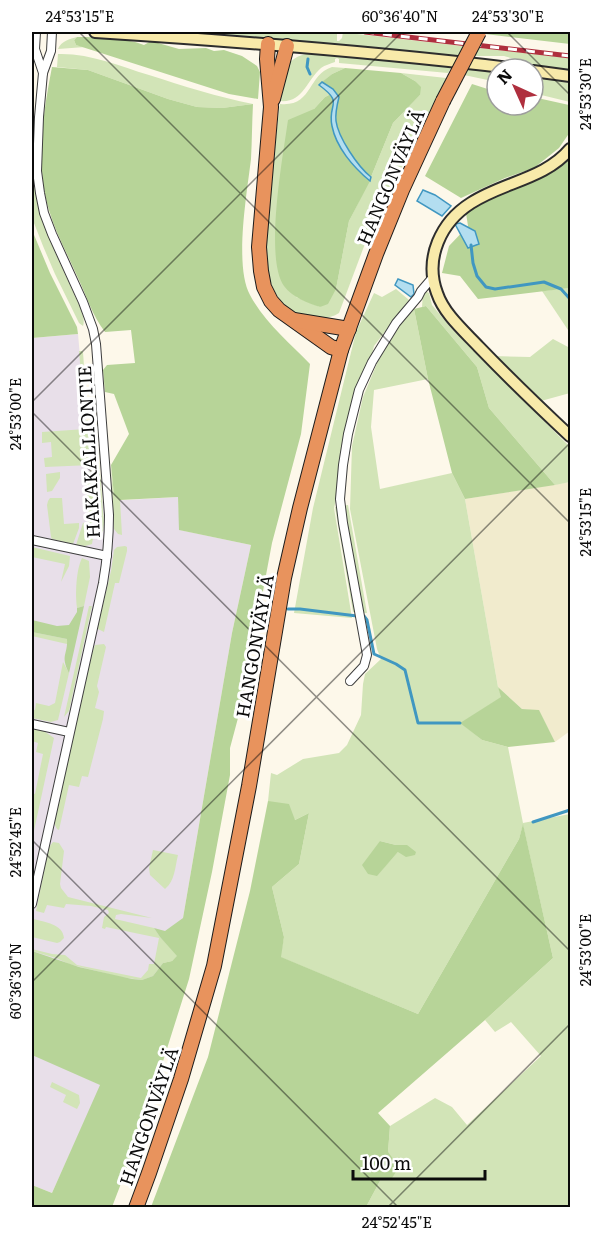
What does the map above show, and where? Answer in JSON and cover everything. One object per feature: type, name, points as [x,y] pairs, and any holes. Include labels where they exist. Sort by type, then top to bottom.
[{"type":"highway","name":"HANGONVÄYLÄ","points":[[136,1208],[181,1079],[214,966],[249,786],[284,578],[341,350],[402,190],[443,101],[479,32]]},
{"type":"highway","points":[[268,44],[271,107],[260,247],[264,287],[279,310],[331,347],[341,350]]},
{"type":"highway","points":[[271,107],[287,46]]},
{"type":"highway","points":[[294,320],[349,329]]},
{"type":"street","name":"HAKAKALLIONTIE","points":[[36,32],[35,49],[43,73]]},
{"type":"street","name":"HAKAKALLIONTIE","points":[[32,904],[35,870],[101,594],[107,556],[109,515],[96,344],[83,302],[44,213],[37,171],[43,73],[51,51],[52,32]]},
{"type":"street","points":[[95,32],[268,44],[485,65]]},
{"type":"street","points":[[545,73],[570,76]]},
{"type":"street","points":[[570,149],[562,159],[543,171],[482,196],[459,212],[448,223],[436,246],[433,277],[439,299],[454,320],[570,436]]},
{"type":"street","points":[[350,681],[358,675],[368,655],[340,499],[348,434],[359,390],[372,362],[396,323],[433,277]]},
{"type":"street","points":[[32,540],[107,556]]},
{"type":"street","points":[[32,724],[69,732]]},
{"type":"shaded area","points":[[78,334],[93,502],[178,497],[180,530],[251,545],[232,633],[183,918],[153,988],[32,954],[32,338]]},
{"type":"shaded area","points":[[570,482],[570,731],[555,742],[539,711],[522,709],[498,687],[465,499]]},
{"type":"shaded area","points":[[32,1054],[101,1085],[52,1193],[32,1185]]},
{"type":"green space","points":[[171,32],[337,32],[337,41],[339,41],[343,32],[570,58],[570,71],[545,67],[545,57],[474,56],[473,58]]},
{"type":"green space","points":[[487,32],[570,32],[570,44],[485,34]]},
{"type":"green space","points":[[77,37],[74,40],[76,45],[85,47],[58,49],[63,42]]},
{"type":"green space","points":[[77,37],[119,39],[144,45],[151,41],[179,49],[224,50],[242,56],[257,66],[260,72],[258,99],[229,94],[76,45],[74,40]]},
{"type":"green space","points":[[311,53],[452,66],[448,73],[339,63],[337,58],[335,62],[321,68],[294,99],[280,101],[283,76],[289,64],[301,55]]},
{"type":"green space","points":[[58,54],[93,58],[201,91],[253,104],[222,108],[197,107],[88,70],[57,67]]},
{"type":"green space","points":[[32,59],[34,102],[32,157]]},
{"type":"green space","points":[[52,67],[88,70],[197,107],[222,108],[253,104],[251,159],[242,248],[245,282],[250,295],[263,314],[310,364],[301,434],[272,543],[242,703],[230,748],[230,775],[189,979],[140,1134],[112,1207],[32,1207],[32,1185],[52,1193],[100,1085],[32,1055],[32,951],[79,967],[142,980],[153,976],[163,963],[172,961],[177,956],[154,928],[165,931],[183,918],[232,633],[251,545],[179,530],[178,497],[120,500],[114,495],[111,465],[129,434],[114,394],[105,392],[103,370],[107,365],[135,363],[131,330],[105,332],[100,326],[49,210],[41,156],[43,121]]},
{"type":"green space","points":[[332,67],[345,68],[332,74],[319,85],[331,94],[314,109],[296,297],[320,307],[336,289],[349,221],[371,177],[393,123],[420,95],[415,81],[401,73],[446,78],[369,233],[339,313],[331,317],[317,318],[295,312],[283,303],[274,290],[267,266],[267,231],[280,104],[299,101],[318,77]]},
{"type":"green space","points":[[468,67],[485,69],[485,79],[464,75]]},
{"type":"green space","points":[[345,68],[401,73],[421,87],[420,95],[393,123],[371,177],[355,159],[340,135],[336,118],[339,97],[333,89],[322,82]]},
{"type":"green space","points":[[545,78],[570,83],[570,102],[545,96]]},
{"type":"green space","points":[[472,84],[485,88],[485,117],[545,117],[545,100],[569,105],[570,132],[559,148],[534,168],[461,198],[425,176]]},
{"type":"green space","points":[[331,94],[333,130],[336,138],[351,162],[370,181],[349,221],[336,289],[328,304],[320,307],[296,297],[284,286],[278,272],[275,231],[279,181],[288,120],[314,109]]},
{"type":"green space","points":[[570,159],[570,288],[478,299],[460,276],[442,273],[449,246],[468,226],[466,213],[487,199],[551,173]]},
{"type":"green space","points":[[32,165],[37,201],[42,217],[53,248],[82,311],[83,326],[79,323],[55,274],[32,218]]},
{"type":"green space","points":[[32,230],[77,327],[78,334],[32,338]]},
{"type":"green space","points":[[570,288],[570,333],[542,291]]},
{"type":"green space","points":[[396,289],[409,300],[374,346],[334,508],[352,618],[294,613],[313,508],[356,332],[374,293],[382,297]]},
{"type":"green space","points":[[425,291],[429,293],[432,305],[451,328],[570,447],[570,482],[555,485],[489,408],[477,367],[426,306],[422,307]]},
{"type":"green space","points":[[426,306],[477,367],[489,408],[555,485],[465,499],[452,473],[428,379],[414,309]]},
{"type":"green space","points":[[414,309],[428,379],[374,390],[371,427],[380,489],[452,473],[465,499],[498,687],[502,697],[461,723],[482,740],[508,747],[523,823],[570,814],[570,1207],[366,1207],[381,1179],[388,1152],[390,1126],[435,1098],[452,1107],[467,1125],[541,1056],[511,1022],[495,1032],[485,1020],[553,958],[523,825],[519,839],[418,1014],[280,957],[284,937],[272,887],[299,864],[309,813],[295,820],[268,801],[271,773],[277,775],[303,759],[339,753],[347,745],[361,715],[365,674],[381,659],[377,649],[350,509],[352,446],[363,397],[378,361],[400,325]],"holes":[[[380,841],[396,845],[398,852],[377,875]]]},
{"type":"green space","points":[[553,339],[570,348],[570,393],[541,401],[493,356],[530,357]]},
{"type":"green space","points":[[79,351],[83,352],[87,409],[84,409]]},
{"type":"green space","points":[[85,420],[88,420],[91,465],[45,467],[44,458],[52,457],[51,442],[42,443],[42,432],[86,429]]},
{"type":"green space","points":[[92,421],[96,423],[104,522],[103,532],[100,535],[99,508]]},
{"type":"green space","points":[[111,465],[114,495],[120,500],[122,535],[114,529]]},
{"type":"green space","points":[[60,472],[60,478],[52,491],[47,492],[46,474]]},
{"type":"green space","points":[[82,472],[91,472],[95,527],[92,544],[85,546],[76,545],[83,523],[88,522],[85,477],[82,477]]},
{"type":"green space","points":[[50,498],[62,498],[64,524],[79,523],[73,544],[51,537],[47,505]]},
{"type":"green space","points":[[348,505],[367,613],[353,612],[335,507]]},
{"type":"green space","points":[[125,546],[127,551],[119,583],[115,583],[104,632],[98,629],[98,626],[114,550]]},
{"type":"green space","points":[[32,547],[70,556],[69,566],[61,582],[65,564],[32,557]]},
{"type":"green space","points":[[82,558],[89,561],[90,577],[84,606],[77,608],[78,569]]},
{"type":"green space","points":[[84,606],[69,673],[65,659],[67,639],[32,632],[32,620],[57,626],[69,625],[77,608]]},
{"type":"green space","points":[[89,606],[92,606],[69,711],[64,717]]},
{"type":"green space","points":[[32,632],[67,639],[67,644],[32,636]]},
{"type":"green space","points":[[104,644],[106,647],[97,686],[99,692],[95,708],[104,711],[103,719],[88,777],[82,776],[79,787],[69,785],[59,830],[54,823],[92,654],[95,645]]},
{"type":"green space","points":[[63,662],[69,673],[58,720],[51,722],[32,718],[32,709],[35,710],[36,703],[49,706],[55,703]]},
{"type":"green space","points":[[498,687],[522,709],[539,710],[555,742],[508,747],[482,740],[460,723],[501,697]]},
{"type":"green space","points":[[32,729],[44,731],[54,738],[32,840],[32,793],[35,794],[43,754],[36,752],[38,743],[32,741]]},
{"type":"green space","points":[[268,801],[289,804],[295,820],[309,813],[299,864],[272,887],[284,937],[281,957],[418,1014],[519,839],[523,824],[553,958],[378,1113],[390,1126],[388,1152],[399,1167],[392,1178],[381,1179],[366,1207],[151,1207],[208,1057],[250,891]]},
{"type":"green space","points":[[380,841],[407,845],[416,852],[415,855],[406,857],[398,852],[377,876],[368,874],[362,865]]},
{"type":"green space","points":[[53,842],[59,843],[64,851],[60,884],[68,897],[152,918],[121,914],[116,915],[115,919],[154,928],[178,956],[172,961],[163,963],[153,976],[142,980],[69,964],[32,951],[32,949],[65,955],[77,965],[141,978],[148,970],[149,964],[154,964],[159,938],[102,928],[104,917],[109,913],[108,910],[66,904],[64,908],[47,905],[44,913],[36,911],[49,847]]},
{"type":"green space","points":[[153,850],[178,855],[173,878],[165,889],[150,875],[149,868]]},
{"type":"green space","points":[[33,919],[57,927],[63,933],[64,938],[57,943],[32,937]]},
{"type":"green space","points":[[52,1082],[79,1095],[80,1103],[77,1109],[63,1102],[66,1095],[50,1087]]},
{"type":"water","points":[[322,82],[333,89],[339,97],[336,121],[340,135],[360,166],[371,177],[370,181],[352,163],[337,141],[331,118],[333,100],[319,85]]},
{"type":"water","points":[[423,190],[451,206],[442,216],[417,201]]},
{"type":"water","points":[[460,223],[475,231],[479,244],[468,248],[455,224]]},
{"type":"water","points":[[398,279],[413,285],[414,294],[411,297],[395,285]]},
{"type":"waterway","points":[[308,59],[307,67],[310,74]]},
{"type":"waterway","points":[[471,245],[477,276],[486,287],[495,289],[544,282],[561,289],[570,299]]},
{"type":"waterway","points":[[288,609],[357,616]]},
{"type":"waterway","points":[[364,616],[367,620],[374,654],[405,670],[418,723],[460,723]]},
{"type":"waterway","points":[[533,822],[570,810]]},
{"type":"railway","points":[[365,32],[570,56]]}]
